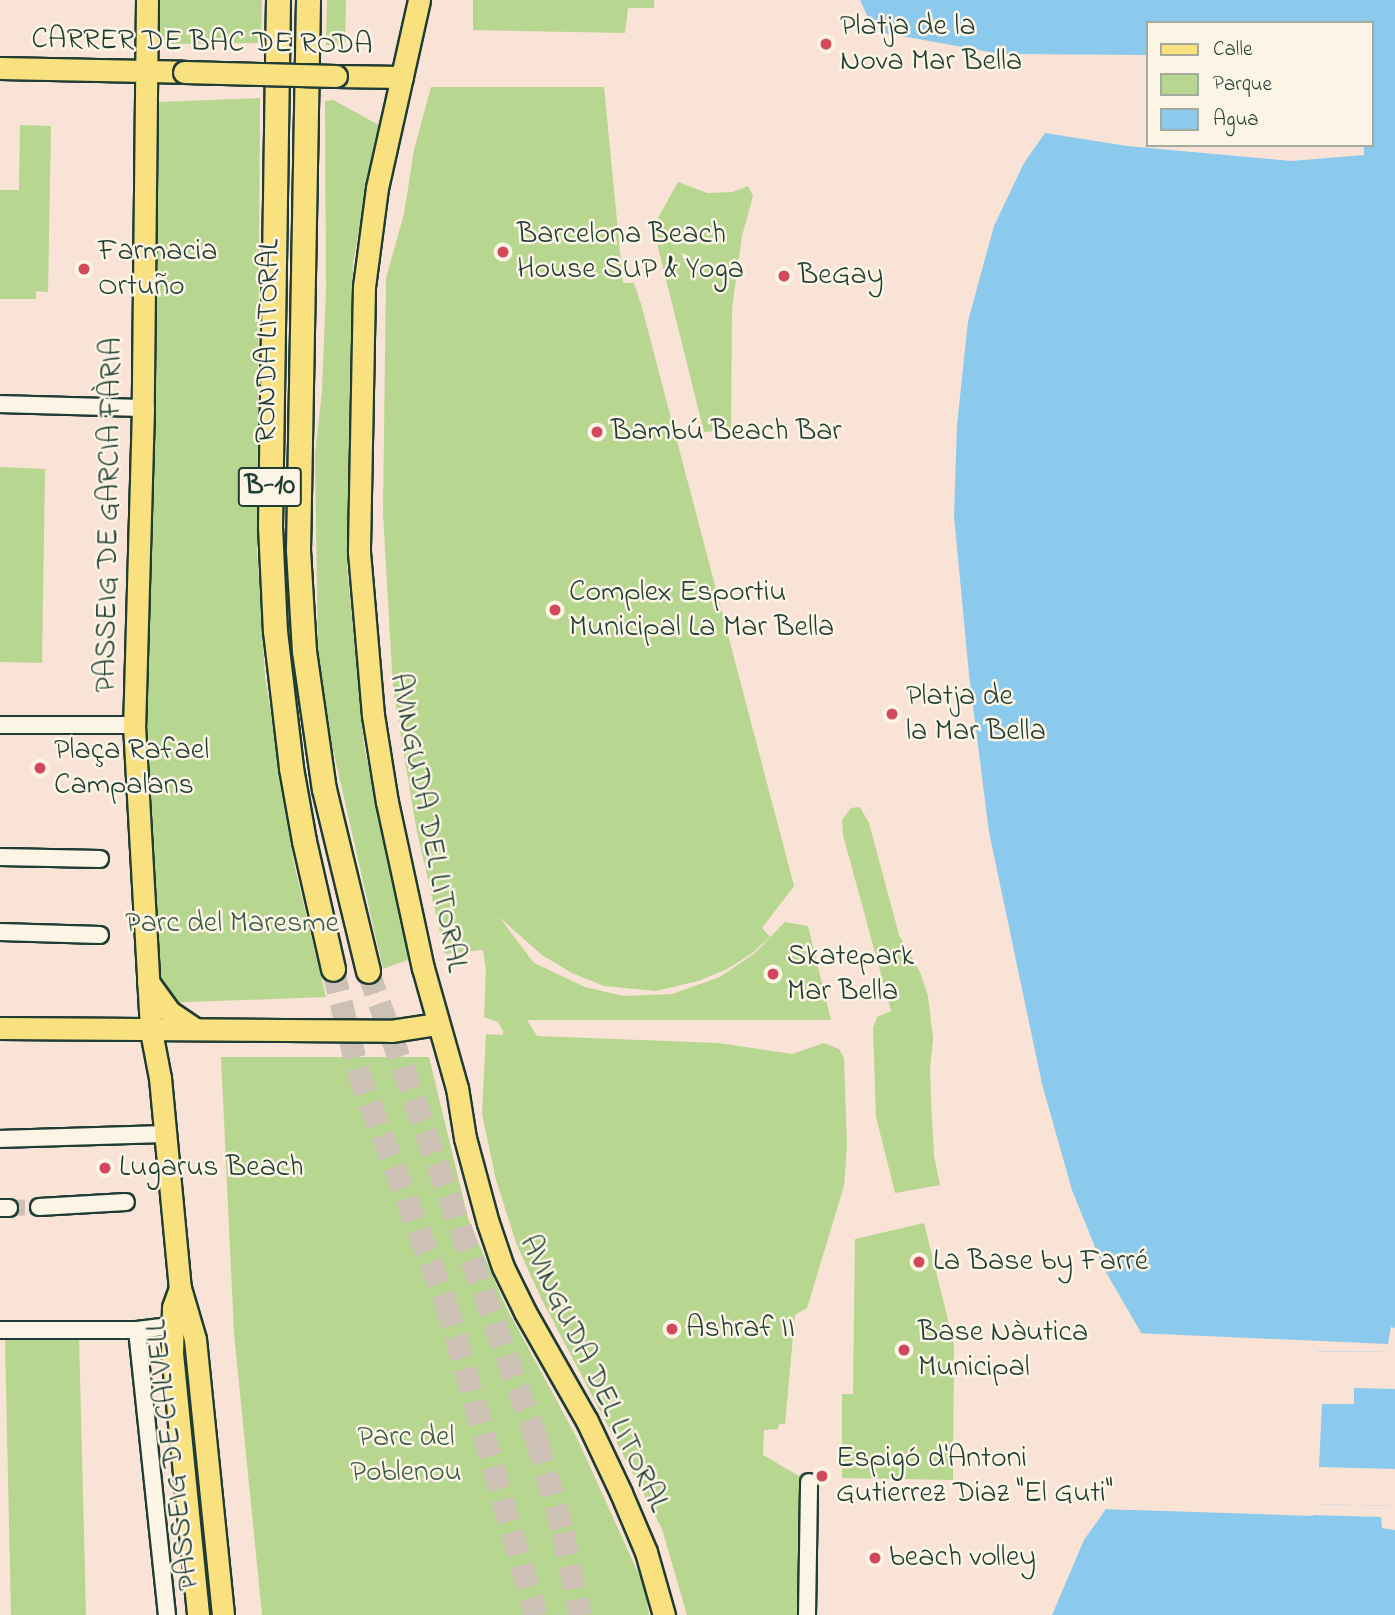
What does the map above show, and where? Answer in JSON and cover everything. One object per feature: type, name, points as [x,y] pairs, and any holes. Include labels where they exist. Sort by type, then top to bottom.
[{"type":"highway","name":"RONDA LITORAL","points":[[278,0],[270,526],[275,631],[300,816],[333,969]]},
{"type":"highway","name":"RONDA LITORAL","points":[[308,0],[298,550],[302,613],[324,789],[368,971]]},
{"type":"main road","name":"PASSEIG DE GARCIA FÀRIA","points":[[147,0],[143,408],[134,725],[150,1031]]},
{"type":"main road","name":"AVINGUDA DEL LITORAL","points":[[419,0],[377,188],[364,287],[358,472],[359,562],[369,687],[385,790],[437,1024],[457,1088],[474,1173],[503,1267],[525,1312],[587,1421],[621,1493],[646,1552],[664,1615]]},
{"type":"main road","name":"CARRER DE BAC DE RODA","points":[[0,68],[402,77]]},
{"type":"main road","points":[[147,980],[170,1012],[202,1029]]},
{"type":"main road","points":[[0,1028],[391,1031],[437,1024]]},
{"type":"main road","name":"PASSEIG DE CALVELL","points":[[150,1031],[166,1134],[180,1288],[195,1339],[223,1615]]},
{"type":"main road","name":"PASSEIG DE CALVELL","points":[[180,1288],[173,1307],[172,1326],[198,1615]]},
{"type":"street","points":[[0,404],[143,408]]},
{"type":"street","points":[[0,725],[134,725]]},
{"type":"street","points":[[0,857],[100,859]]},
{"type":"street","points":[[0,932],[100,935]]},
{"type":"street","points":[[0,1139],[166,1134]]},
{"type":"street","points":[[39,1207],[127,1202]]},
{"type":"street","points":[[0,1330],[137,1330],[172,1326]]},
{"type":"street","name":"PASSEIG DE CALVELL","points":[[137,1330],[167,1615]]},
{"type":"street","points":[[807,1615],[808,1482]]},
{"type":"green space","points":[[158,0],[262,0],[261,43],[160,44]]},
{"type":"green space","points":[[327,0],[346,0],[345,45],[326,45]]},
{"type":"green space","points":[[473,0],[654,0],[654,8],[628,8],[625,33],[473,30]]},
{"type":"green space","name":"Complex Esportiu Municipal La Mar Bella","points":[[431,87],[604,87],[623,283],[634,283],[641,304],[794,886],[762,928],[770,937],[751,954],[727,969],[698,981],[656,991],[604,986],[572,973],[542,955],[499,917],[534,963],[585,987],[623,996],[672,994],[720,977],[755,953],[785,922],[808,926],[831,1020],[527,1020],[537,1036],[718,1043],[792,1054],[824,1043],[839,1049],[844,1058],[847,1146],[844,1186],[807,1308],[795,1315],[785,1424],[779,1424],[778,1429],[764,1430],[763,1455],[809,1482],[808,1615],[687,1615],[662,1529],[542,1300],[516,1243],[496,1180],[482,1114],[486,1034],[503,1035],[503,1031],[498,1022],[484,1017],[486,970],[483,950],[445,954],[416,827],[393,688],[383,513],[386,278],[404,214],[414,150]]},
{"type":"green space","name":"Parc del Maresme","points":[[260,98],[257,551],[265,676],[294,864],[326,997],[162,1003],[146,695],[156,134],[159,102]]},
{"type":"green space","points":[[333,100],[379,125],[353,262],[347,566],[364,746],[410,959],[383,969],[332,745],[318,657],[315,454],[322,391],[326,290],[325,101]]},
{"type":"green space","points":[[20,125],[51,126],[48,292],[36,291],[36,299],[0,299],[0,190],[19,190]]},
{"type":"green space","points":[[678,182],[707,193],[733,192],[748,186],[753,196],[742,236],[732,308],[731,430],[704,432],[653,227]]},
{"type":"green space","points":[[0,467],[45,469],[42,663],[0,662]]},
{"type":"green space","points":[[860,807],[869,823],[899,935],[920,972],[928,996],[933,1038],[931,1101],[934,1156],[940,1185],[895,1193],[876,1117],[873,1028],[877,1017],[891,1011],[843,835],[842,820],[851,808]]},
{"type":"green space","name":"Parc del Poblenou","points":[[221,1057],[429,1057],[468,1218],[506,1307],[577,1438],[645,1588],[649,1615],[262,1615],[234,1333]]},
{"type":"green space","name":"Base Nàutica Municipal","points":[[924,1223],[954,1344],[953,1480],[842,1478],[842,1394],[853,1394],[855,1239]]},
{"type":"green space","points":[[79,1337],[86,1615],[11,1615],[5,1338]]},
{"type":"water","points":[[860,0],[1395,0],[1395,1352],[1151,1350],[1103,1267],[1072,1190],[1042,1084],[989,832],[969,674],[954,516],[957,425],[968,321],[994,226],[1024,163],[1045,133],[1127,146],[1291,161],[1364,155],[1364,147],[1374,147],[1374,21],[1146,21],[1146,55],[1001,54],[874,31]]},
{"type":"water","points":[[1354,1388],[1395,1389],[1395,1469],[1319,1467],[1322,1404],[1354,1404]]},
{"type":"water","points":[[1314,1504],[1395,1506],[1395,1615],[1052,1615],[1084,1540],[1106,1509],[1313,1516]]},
{"type":"pier","points":[[1391,1327],[1395,1328],[1395,1352],[1151,1353],[1136,1333],[1388,1344]]},
{"type":"pier","points":[[1314,1501],[1314,1504],[1395,1506],[1395,1530],[1382,1528],[1381,1517],[1102,1509],[1106,1506],[1311,1512],[1310,1503]]},
{"type":"tunnel","points":[[333,969],[358,1071],[446,1303],[536,1615]]},
{"type":"tunnel","points":[[368,971],[537,1440],[563,1532],[580,1615]]},
{"type":"tunnel","points":[[9,1208],[39,1207]]},
{"type":"place","name":"Platja de la Nova Mar Bella","points":[[826,44]]},
{"type":"place","name":"Barcelona Beach House SUP & Yoga","points":[[503,252]]},
{"type":"place","name":"Farmacia Ortuño","points":[[84,269]]},
{"type":"place","name":"BeGay","points":[[784,276]]},
{"type":"place","name":"Bambú Beach Bar","points":[[597,432]]},
{"type":"place","name":"Complex Esportiu Municipal La Mar Bella","points":[[555,610]]},
{"type":"place","name":"Platja de la Mar Bella","points":[[892,714]]},
{"type":"place","name":"Plaça Rafael Campalans","points":[[40,768]]},
{"type":"place","name":"Skatepark Mar Bella","points":[[773,974]]},
{"type":"place","name":"Lugarus Beach","points":[[105,1168]]},
{"type":"place","name":"La Base by Farré","points":[[919,1262]]},
{"type":"place","name":"Ashraf II","points":[[672,1329]]},
{"type":"place","name":"Base Nàutica Municipal","points":[[904,1350]]},
{"type":"place","name":"Espigó d'Antoni Gutierrez Diaz \"El Guti\"","points":[[822,1476]]},
{"type":"place","name":"beach volley","points":[[875,1558]]}]
